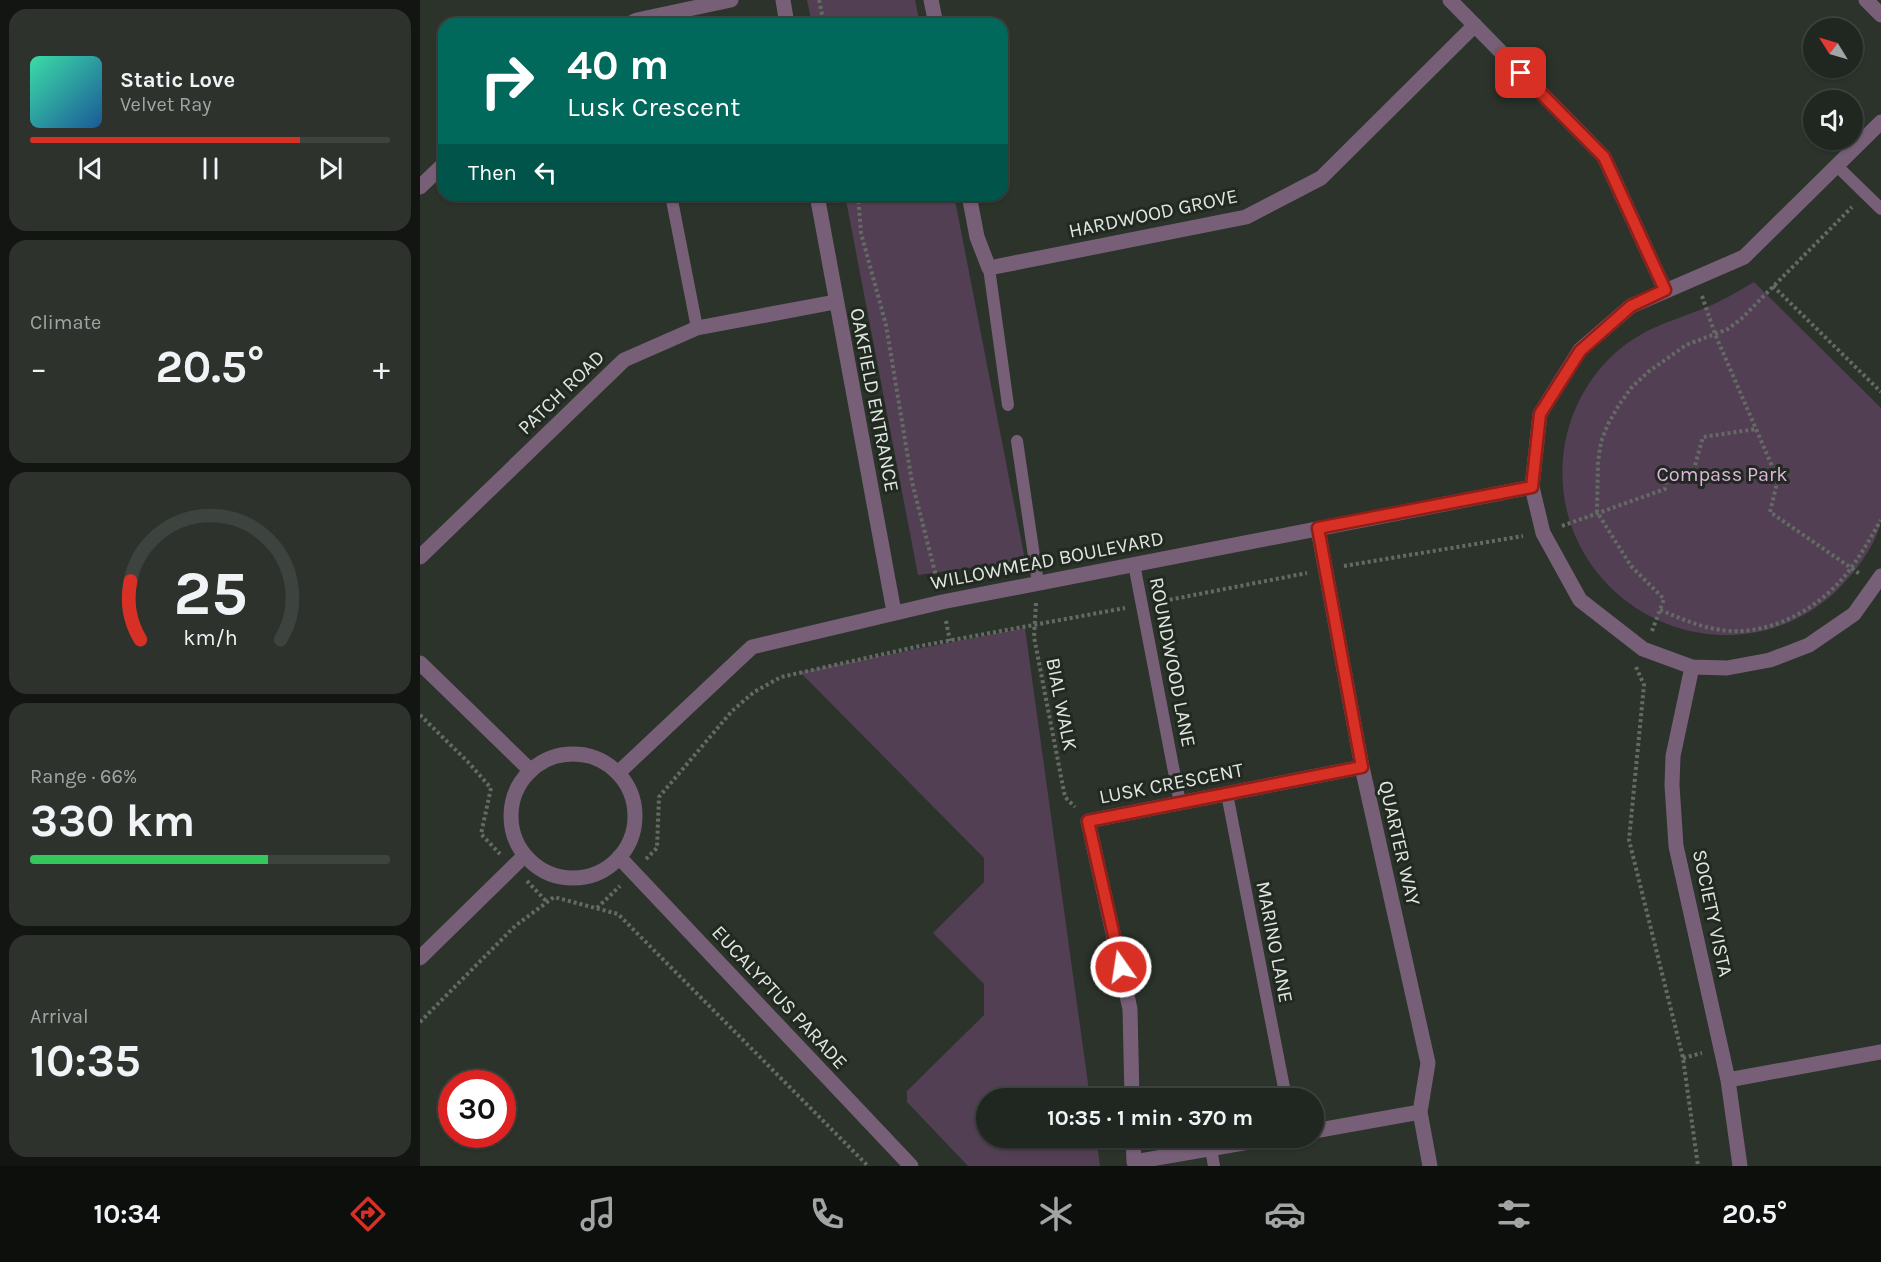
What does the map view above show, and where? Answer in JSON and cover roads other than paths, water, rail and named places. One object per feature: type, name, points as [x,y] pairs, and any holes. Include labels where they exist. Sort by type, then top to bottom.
[{"type":"street","points":[[656,18],[731,0]]},
{"type":"street","points":[[783,0],[786,18]]},
{"type":"street","points":[[931,0],[935,18]]},
{"type":"street","points":[[1450,0],[1604,157],[1665,290]]},
{"type":"street","points":[[1866,0],[1881,15]]},
{"type":"street","name":"HARDWOOD GROVE","points":[[989,268],[1246,217],[1322,178],[1474,25]]},
{"type":"street","points":[[1878,581],[1854,614],[1809,645],[1760,662],[1727,668],[1692,667],[1643,649],[1580,600],[1543,533],[1532,487],[1540,414],[1580,351],[1631,306],[1744,257],[1881,122]]},
{"type":"street","points":[[420,187],[438,170]]},
{"type":"street","name":"OAKFIELD ENTRANCE","points":[[818,201],[894,612]]},
{"type":"street","points":[[970,201],[977,237],[989,268]]},
{"type":"street","name":"PATCH ROAD","points":[[420,557],[624,360],[697,328],[835,302]]},
{"type":"street","name":"WILLOWMEAD BOULEVARD","points":[[618,773],[752,647],[942,602],[1532,487]]},
{"type":"street","name":"QUARTER WAY","points":[[1318,528],[1362,767],[1428,1063],[1420,1112],[1430,1166]]},
{"type":"street","points":[[420,663],[530,770]]},
{"type":"street","name":"SOCIETY VISTA","points":[[1692,667],[1673,756],[1672,785],[1676,846],[1728,1080],[1740,1166]]},
{"type":"street","points":[[565,754],[585,754],[603,761],[618,773],[629,788],[634,805],[634,824],[629,842],[619,857],[602,871],[582,878],[561,878],[541,870],[524,856],[514,839],[510,821],[512,802],[518,785],[530,770],[546,759],[565,754]]},
{"type":"street","name":"LUSK CRESCENT","points":[[1132,1088],[1130,1009],[1088,821],[1362,767]]},
{"type":"street","points":[[420,958],[524,856]]},
{"type":"street","name":"EUCALYPTUS PARADE","points":[[619,857],[911,1166]]},
{"type":"street","points":[[1728,1080],[1881,1052]]},
{"type":"street","points":[[1324,1129],[1420,1112]]},
{"type":"street","points":[[1133,1148],[1134,1162],[1216,1148]]},
{"type":"lane","points":[[1837,166],[1881,209]]},
{"type":"lane","points":[[672,201],[697,328]]},
{"type":"lane","points":[[989,268],[1008,405]]},
{"type":"lane","points":[[1017,441],[1038,583]]},
{"type":"lane","name":"ROUNDWOOD LANE","points":[[1134,564],[1180,803]]},
{"type":"lane","name":"MARINO LANE","points":[[1227,794],[1284,1088]]},
{"type":"lane","points":[[1210,1149],[1214,1166]]},
{"type":"park label","name":"Compass Park","points":[[1722,474]]}]
